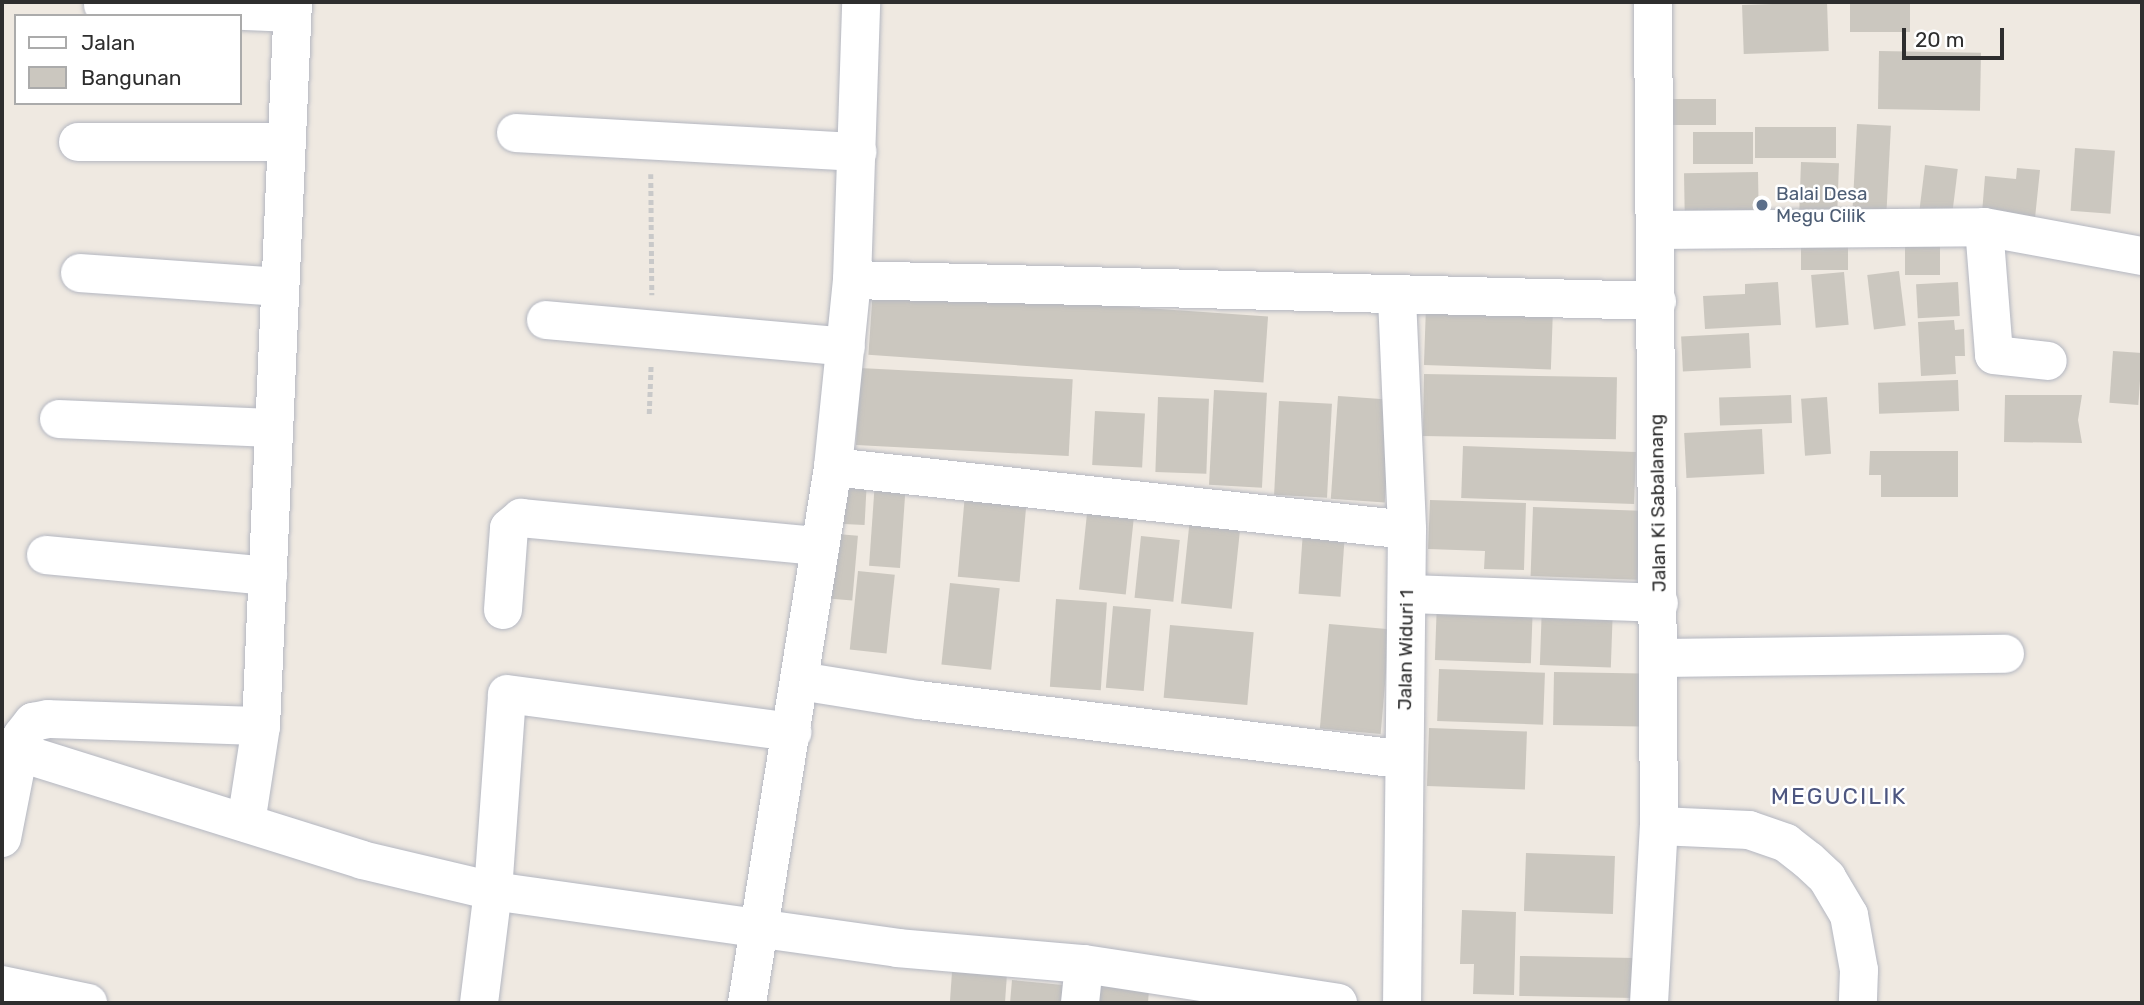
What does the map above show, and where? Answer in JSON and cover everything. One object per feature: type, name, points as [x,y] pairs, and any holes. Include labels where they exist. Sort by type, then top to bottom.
[{"type":"street","points":[[747,1003],[800,681],[818,546],[833,467],[852,280],[861,2]]},
{"type":"street","name":"Jalan Ki Sabalanang","points":[[1649,1003],[1660,825],[1653,2]]},
{"type":"street","points":[[103,5],[293,7],[271,428],[261,726],[246,823]]},
{"type":"street","points":[[516,133],[857,152]]},
{"type":"street","points":[[78,142],[285,142]]},
{"type":"street","points":[[1984,228],[1994,355],[2048,360]]},
{"type":"street","points":[[1656,230],[1984,228],[2142,256]]},
{"type":"street","points":[[80,274],[280,287]]},
{"type":"street","points":[[852,280],[1397,298],[1657,301]]},
{"type":"street","name":"Jalan Widuri 1","points":[[1397,298],[1407,530],[1402,1003]]},
{"type":"street","points":[[546,320],[652,327],[846,347]]},
{"type":"street","points":[[59,419],[271,428]]},
{"type":"street","points":[[833,467],[1407,530]]},
{"type":"street","points":[[503,610],[509,528],[521,517],[818,546]]},
{"type":"street","points":[[46,555],[268,576]]},
{"type":"street","points":[[1407,594],[1659,603]]},
{"type":"street","points":[[1660,658],[2005,654]]},
{"type":"street","points":[[800,681],[919,700],[1403,759]]},
{"type":"street","points":[[479,1003],[493,891],[507,694],[792,732]]},
{"type":"street","points":[[2,838],[10,750],[26,726],[48,719],[261,726]]},
{"type":"street","points":[[10,750],[362,860],[493,891],[760,929],[1084,964],[1338,1003]]},
{"type":"street","points":[[1660,825],[1749,830],[1786,843],[1808,860],[1826,878],[1849,915],[1859,970],[1858,1003]]},
{"type":"street","points":[[1080,1003],[1084,964]]},
{"type":"street","points":[[2,985],[88,1003]]},
{"type":"path","points":[[649,414],[652,327],[651,142]]},
{"type":"building","points":[[1827,2],[1829,51],[1744,54],[1742,5]]},
{"type":"building","points":[[1850,2],[1910,2],[1910,32],[1850,32]]},
{"type":"building","points":[[1879,51],[1981,53],[1980,111],[1878,109]]},
{"type":"building","points":[[1670,99],[1716,99],[1716,125],[1670,125]]},
{"type":"building","points":[[1857,124],[1891,126],[1887,211],[1853,209]]},
{"type":"building","points":[[1755,127],[1836,127],[1836,158],[1755,158]]},
{"type":"building","points":[[1693,132],[1753,132],[1753,164],[1693,164]]},
{"type":"building","points":[[2075,148],[2115,151],[2111,214],[2071,211]]},
{"type":"building","points":[[1801,162],[1839,163],[1837,219],[1799,218]]},
{"type":"building","points":[[1925,165],[1958,169],[1952,216],[1919,212]]},
{"type":"building","points":[[2017,168],[2040,170],[2035,218],[1982,213],[1985,176],[2016,179]]},
{"type":"building","points":[[1758,172],[1759,219],[1685,220],[1684,173]]},
{"type":"building","points":[[1905,229],[1940,229],[1940,275],[1905,275]]},
{"type":"building","points":[[1801,230],[1848,230],[1848,270],[1801,270]]},
{"type":"building","points":[[1899,271],[1906,326],[1874,329],[1867,275]]},
{"type":"building","points":[[1844,272],[1849,325],[1816,328],[1811,275]]},
{"type":"building","points":[[1778,282],[1781,325],[1705,329],[1703,296],[1745,294],[1745,284]]},
{"type":"building","points":[[1958,282],[1960,316],[1918,318],[1916,284]]},
{"type":"building","points":[[873,289],[1268,317],[1263,382],[868,355]]},
{"type":"building","points":[[1426,306],[1553,310],[1551,369],[1424,365]]},
{"type":"building","points":[[1954,320],[1955,330],[1964,329],[1965,356],[1955,356],[1956,374],[1921,376],[1918,322]]},
{"type":"building","points":[[1749,333],[1751,368],[1683,372],[1681,337]]},
{"type":"building","points":[[2113,351],[2142,353],[2138,405],[2109,403]]},
{"type":"building","points":[[860,368],[1073,379],[1069,456],[856,445]]},
{"type":"building","points":[[1424,374],[1617,377],[1616,439],[1423,436]]},
{"type":"building","points":[[1958,380],[1959,411],[1879,414],[1878,383]]},
{"type":"building","points":[[1214,390],[1267,393],[1262,488],[1209,485]]},
{"type":"building","points":[[1791,395],[1792,423],[1720,425],[1719,398]]},
{"type":"building","points":[[2005,395],[2082,395],[2078,420],[2082,443],[2004,442]]},
{"type":"building","points":[[1338,396],[1392,400],[1385,503],[1331,499]]},
{"type":"building","points":[[1158,397],[1209,399],[1206,474],[1155,472]]},
{"type":"building","points":[[1827,397],[1831,454],[1805,456],[1801,399]]},
{"type":"building","points":[[1279,401],[1332,404],[1327,498],[1274,495]]},
{"type":"building","points":[[1095,411],[1145,414],[1142,468],[1092,465]]},
{"type":"building","points":[[1762,429],[1764,474],[1686,478],[1684,433]]},
{"type":"building","points":[[1463,446],[1636,452],[1634,504],[1461,498]]},
{"type":"building","points":[[1870,451],[1958,451],[1958,497],[1881,497],[1881,475],[1869,475]]},
{"type":"building","points":[[846,478],[867,479],[865,525],[844,524]]},
{"type":"building","points":[[875,481],[906,483],[900,568],[869,566]]},
{"type":"building","points":[[965,494],[1027,499],[1020,582],[958,577]]},
{"type":"building","points":[[1430,500],[1526,503],[1524,570],[1484,569],[1485,551],[1428,549]]},
{"type":"building","points":[[1088,504],[1135,509],[1126,594],[1079,590]]},
{"type":"building","points":[[1533,507],[1640,511],[1638,580],[1531,576]]},
{"type":"building","points":[[1190,518],[1241,523],[1232,609],[1181,604]]},
{"type":"building","points":[[1303,531],[1345,534],[1341,597],[1299,594]]},
{"type":"building","points":[[837,534],[858,536],[852,601],[831,599]]},
{"type":"building","points":[[1141,536],[1180,540],[1173,602],[1135,598]]},
{"type":"building","points":[[858,571],[895,575],[887,653],[850,650]]},
{"type":"building","points":[[950,583],[1000,588],[991,670],[941,665]]},
{"type":"building","points":[[1056,599],[1107,603],[1101,690],[1050,687]]},
{"type":"building","points":[[1437,600],[1533,603],[1531,663],[1435,660]]},
{"type":"building","points":[[1542,604],[1613,606],[1611,667],[1540,665]]},
{"type":"building","points":[[1113,606],[1151,609],[1144,691],[1106,688]]},
{"type":"building","points":[[1329,624],[1390,629],[1381,734],[1320,729]]},
{"type":"building","points":[[1170,625],[1254,632],[1247,705],[1164,698]]},
{"type":"building","points":[[1439,669],[1545,673],[1543,725],[1437,721]]},
{"type":"building","points":[[1554,672],[1641,674],[1640,727],[1553,725]]},
{"type":"building","points":[[1429,728],[1527,731],[1525,789],[1427,786]]},
{"type":"building","points":[[1526,853],[1615,856],[1613,914],[1524,911]]},
{"type":"building","points":[[1462,910],[1516,912],[1514,995],[1473,994],[1474,964],[1460,964]]},
{"type":"building","points":[[1520,956],[1635,958],[1634,998],[1519,996]]},
{"type":"building","points":[[952,972],[1007,976],[1005,1003],[950,1003]]},
{"type":"building","points":[[1012,980],[1063,985],[1062,1003],[1010,1003]]},
{"type":"building","points":[[1094,985],[1149,990],[1148,1003],[1092,1003]]},
{"type":"place","name":"Balai Desa Megu Cilik","points":[[1762,205]]},
{"type":"district","name":"MEGUCILIK","points":[[1839,796]]}]
